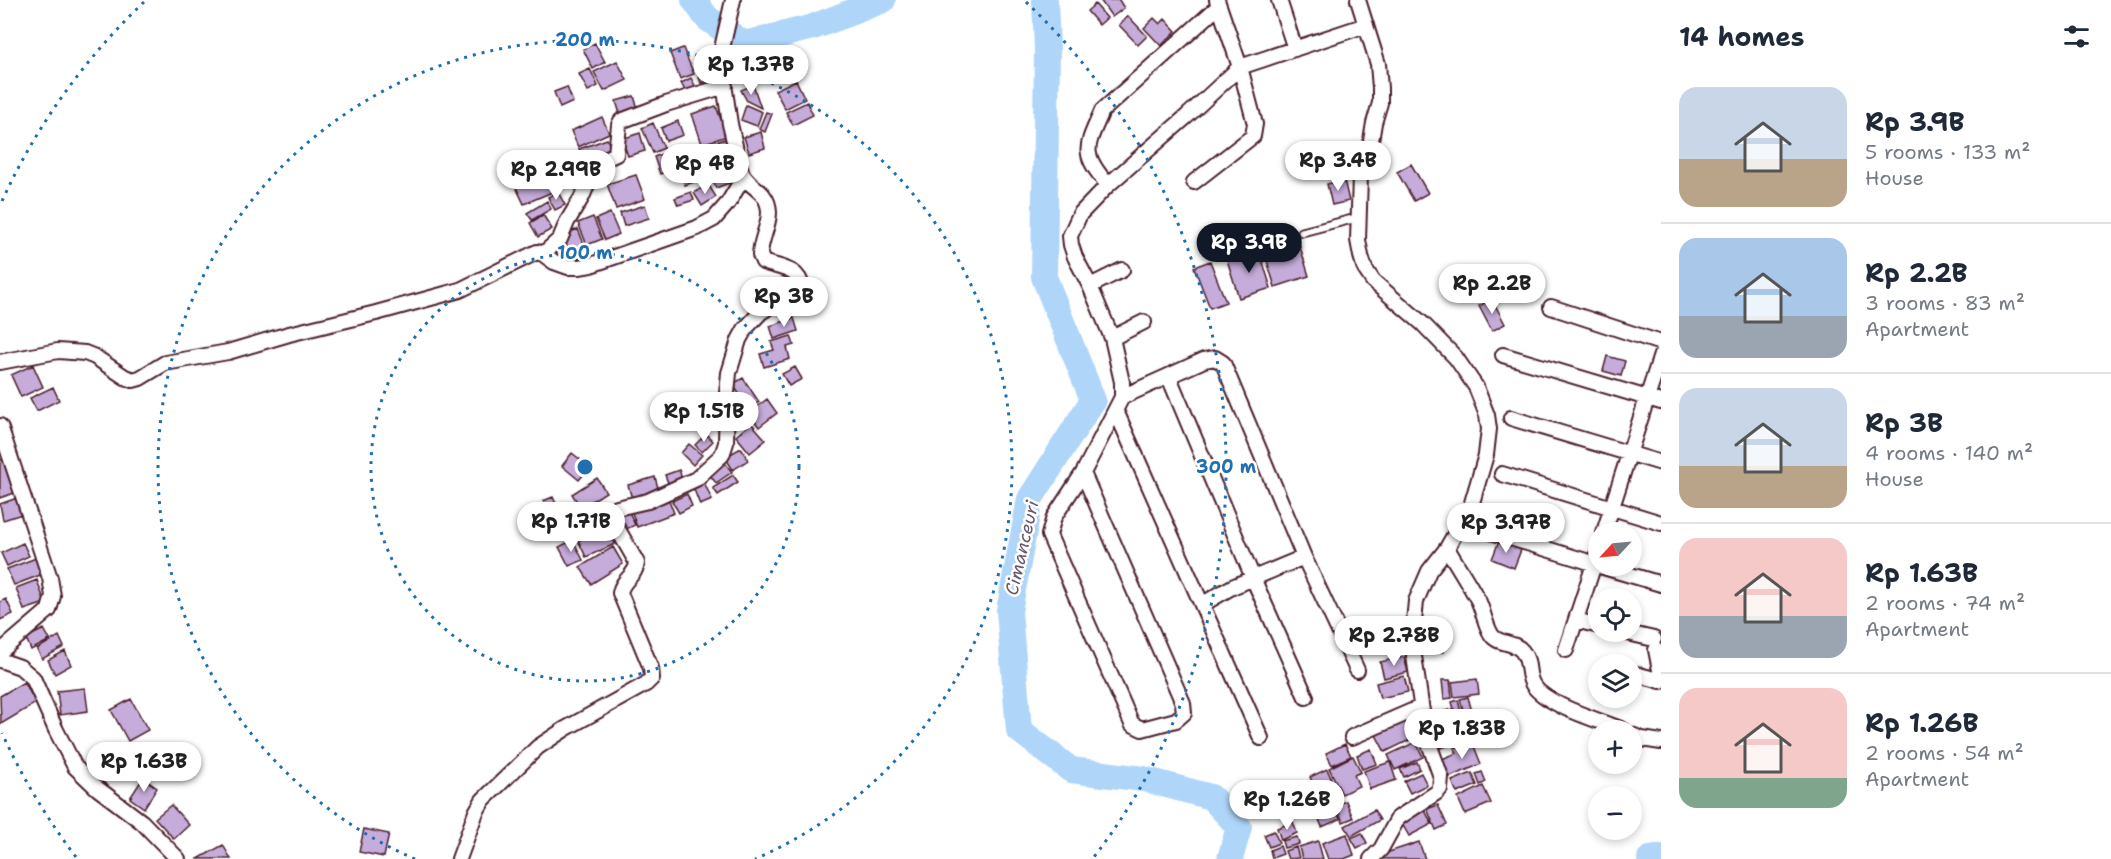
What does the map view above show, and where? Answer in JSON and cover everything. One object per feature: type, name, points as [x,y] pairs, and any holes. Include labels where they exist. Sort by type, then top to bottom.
[{"type":"street","points":[[459,859],[476,812],[483,800],[538,747],[565,729],[646,684],[652,678],[651,668],[620,593],[622,584],[636,570],[637,563],[612,519],[611,513],[617,508],[648,501],[696,479],[722,455],[726,443],[729,373],[731,360],[739,340],[745,329],[761,312],[779,301],[795,296],[802,288],[799,279],[790,270],[763,262],[761,259],[760,251],[769,218],[769,205],[760,192],[743,178],[720,67],[733,0]]},
{"type":"street","points":[[1279,0],[1295,49]]},
{"type":"street","points":[[1358,0],[1378,64],[1380,95],[1370,147],[1360,176],[1358,240],[1365,269],[1388,296],[1423,324],[1456,358],[1476,387],[1487,415],[1489,429],[1486,455],[1471,506],[1447,548],[1429,571],[1416,601],[1412,642],[1425,732],[1441,777],[1440,789],[1398,818],[1381,849],[1371,859]]},
{"type":"street","points":[[1108,184],[1092,167],[1088,153],[1090,139],[1102,111],[1218,3],[1240,68],[1255,131],[1253,136],[1194,182]]},
{"type":"street","points":[[1083,473],[1183,703],[1184,713],[1176,720],[1142,729],[1132,724],[1050,538],[1049,530],[1054,517],[1083,473],[1122,397],[1122,382],[1112,338],[1075,257],[1070,236],[1080,214],[1108,184],[1240,68],[1366,25]]},
{"type":"street","points":[[543,254],[560,239],[594,168],[601,161],[616,154],[621,121],[626,117],[725,86]]},
{"type":"street","points":[[0,362],[58,351],[74,351],[95,357],[133,380],[171,361],[228,352],[288,334],[460,290],[537,252],[568,267],[591,265],[697,228],[714,219],[728,203],[743,178]]},
{"type":"street","points":[[1090,286],[1122,270]]},
{"type":"street","points":[[1551,307],[1661,343]]},
{"type":"street","points":[[1112,338],[1144,322]]},
{"type":"street","points":[[1503,355],[1654,400]]},
{"type":"street","points":[[1607,522],[1629,454],[1654,400],[1661,355]]},
{"type":"street","points":[[1122,397],[1210,358],[1223,363],[1304,557],[1357,670]]},
{"type":"street","points":[[1169,377],[1253,578],[1306,697]]},
{"type":"street","points":[[1116,411],[1261,738]]},
{"type":"street","points":[[1511,418],[1661,463]]},
{"type":"street","points":[[0,426],[50,578],[53,596],[49,610],[0,651]]},
{"type":"street","points":[[1502,474],[1661,523]]},
{"type":"street","points":[[1491,532],[1588,562]]},
{"type":"street","points":[[1447,548],[1479,601],[1492,636],[1516,645],[1526,656],[1533,686],[1554,702],[1598,720]]},
{"type":"street","points":[[1203,604],[1232,587],[1304,557]]},
{"type":"street","points":[[1566,651],[1594,576]]},
{"type":"street","points":[[1634,576],[1661,584]]},
{"type":"street","points":[[1576,620],[1588,623]]},
{"type":"street","points":[[1642,639],[1655,644],[1661,675]]},
{"type":"street","points":[[0,660],[20,667],[33,678],[75,767],[97,788],[142,822],[178,859]]},
{"type":"street","points":[[1642,676],[1661,681]]},
{"type":"street","points":[[1352,737],[1421,707]]},
{"type":"street","points":[[1642,739],[1661,742]]},
{"type":"lane","points":[[1302,232],[1360,217]]},
{"type":"building","points":[[1100,0],[1119,0],[1124,8],[1112,17]]},
{"type":"building","points":[[1095,4],[1107,18],[1099,25],[1087,11]]},
{"type":"building","points":[[1128,16],[1147,36],[1138,45],[1119,25]]},
{"type":"building","points":[[1154,18],[1160,24],[1165,19],[1176,31],[1161,46],[1144,28]]},
{"type":"building","points":[[595,43],[605,62],[593,69],[583,49]]},
{"type":"building","points":[[683,48],[694,74],[680,79],[670,53]]},
{"type":"building","points":[[711,60],[717,78],[701,83],[695,65]]},
{"type":"building","points":[[617,61],[627,80],[604,91],[594,72]]},
{"type":"building","points":[[590,69],[598,86],[588,91],[579,74]]},
{"type":"building","points":[[691,78],[698,91],[688,96],[681,83]]},
{"type":"building","points":[[796,80],[805,99],[785,109],[775,90]]},
{"type":"building","points":[[753,85],[761,108],[747,101],[741,90]]},
{"type":"building","points":[[567,87],[573,102],[560,108],[554,92]]},
{"type":"building","points":[[634,96],[638,109],[620,114],[616,101]]},
{"type":"building","points":[[807,102],[813,115],[793,125],[786,112]]},
{"type":"building","points":[[746,105],[762,112],[757,126],[741,120]]},
{"type":"building","points":[[716,106],[727,136],[702,144],[692,114]]},
{"type":"building","points":[[766,112],[772,114],[765,132],[759,129]]},
{"type":"building","points":[[602,117],[609,133],[578,147],[571,131]]},
{"type":"building","points":[[678,121],[683,135],[666,141],[661,128]]},
{"type":"building","points":[[653,123],[664,148],[653,153],[642,128]]},
{"type":"building","points":[[761,132],[765,148],[749,153],[744,137]]},
{"type":"building","points":[[640,133],[645,151],[628,156],[622,139]]},
{"type":"building","points":[[607,139],[612,152],[585,163],[579,149]]},
{"type":"building","points":[[725,139],[729,149],[708,156],[704,146]]},
{"type":"building","points":[[667,152],[673,169],[660,174],[654,157]]},
{"type":"building","points":[[727,152],[737,180],[716,188],[706,160]]},
{"type":"building","points":[[692,155],[695,165],[681,169],[678,159]]},
{"type":"building","points":[[577,156],[586,179],[563,188],[554,165]]},
{"type":"building","points":[[1411,164],[1428,193],[1414,201],[1397,172]]},
{"type":"building","points":[[698,167],[703,179],[685,185],[681,173]]},
{"type":"building","points":[[544,174],[552,192],[524,204],[516,187]]},
{"type":"building","points":[[636,175],[645,199],[616,209],[607,184]]},
{"type":"building","points":[[1344,180],[1349,201],[1332,205],[1327,184]]},
{"type":"building","points":[[708,184],[716,197],[702,206],[694,193]]},
{"type":"building","points":[[558,192],[565,205],[555,210],[548,197]]},
{"type":"building","points":[[691,192],[694,200],[678,205],[675,198]]},
{"type":"building","points":[[547,201],[551,209],[532,220],[527,213]]},
{"type":"building","points":[[645,205],[649,218],[624,226],[620,213]]},
{"type":"building","points":[[610,213],[619,234],[605,240],[596,219]]},
{"type":"building","points":[[543,215],[552,229],[538,237],[530,223]]},
{"type":"building","points":[[593,217],[602,239],[587,245],[578,223]]},
{"type":"building","points":[[578,229],[588,254],[572,260],[563,235]]},
{"type":"building","points":[[1298,240],[1309,276],[1275,287],[1264,251]]},
{"type":"building","points":[[1259,250],[1271,288],[1239,298],[1227,260]]},
{"type":"building","points":[[1210,261],[1226,302],[1210,308],[1194,267]]},
{"type":"building","points":[[1492,299],[1505,324],[1492,331],[1479,306]]},
{"type":"building","points":[[794,318],[798,331],[774,339],[770,326]]},
{"type":"building","points":[[791,336],[794,345],[787,347],[790,359],[764,367],[760,354],[774,350],[771,342]]},
{"type":"building","points":[[1607,356],[1625,361],[1621,376],[1603,371]]},
{"type":"building","points":[[33,365],[43,387],[21,397],[11,375]]},
{"type":"building","points":[[795,367],[802,379],[789,386],[782,374]]},
{"type":"building","points":[[743,378],[759,402],[748,409],[733,384]]},
{"type":"building","points":[[53,387],[59,400],[37,411],[30,398]]},
{"type":"building","points":[[767,399],[777,413],[759,427],[749,413]]},
{"type":"building","points":[[751,423],[766,440],[750,453],[736,436]]},
{"type":"building","points":[[706,434],[713,441],[702,452],[695,445]]},
{"type":"building","points":[[689,444],[702,455],[693,465],[681,453]]},
{"type":"building","points":[[741,448],[748,460],[733,470],[725,457]]},
{"type":"building","points":[[572,453],[590,467],[579,480],[562,466]]},
{"type":"building","points":[[4,459],[17,492],[0,498],[0,460]]},
{"type":"building","points":[[725,463],[732,472],[716,483],[709,474]]},
{"type":"building","points":[[679,470],[684,483],[670,488],[665,475]]},
{"type":"building","points":[[733,475],[738,482],[718,495],[713,488]]},
{"type":"building","points":[[655,477],[660,495],[633,502],[628,485]]},
{"type":"building","points":[[597,478],[606,492],[581,508],[572,494]]},
{"type":"building","points":[[704,482],[712,500],[700,505],[693,487]]},
{"type":"building","points":[[687,494],[692,506],[679,513],[672,501]]},
{"type":"building","points":[[667,495],[674,513],[637,527],[631,510]]},
{"type":"building","points":[[553,497],[561,515],[551,520],[543,501]]},
{"type":"building","points":[[17,498],[22,514],[3,520],[0,504]]},
{"type":"building","points":[[592,505],[600,518],[577,531],[570,518]]},
{"type":"building","points":[[629,512],[635,525],[622,531],[617,517]]},
{"type":"building","points":[[607,526],[615,544],[586,557],[578,540]]},
{"type":"building","points":[[573,540],[583,560],[569,566],[559,547]]},
{"type":"building","points":[[1499,541],[1521,550],[1514,568],[1492,559]]},
{"type":"building","points":[[23,543],[29,556],[7,566],[1,553]]},
{"type":"building","points":[[613,547],[623,564],[591,584],[580,567]]},
{"type":"building","points":[[36,558],[43,574],[14,585],[7,569]]},
{"type":"building","points":[[37,580],[45,603],[24,610],[16,588]]},
{"type":"building","points":[[6,599],[13,614],[0,620],[0,602]]},
{"type":"building","points":[[44,629],[50,640],[31,650],[26,638]]},
{"type":"building","points":[[1423,630],[1446,634],[1443,652],[1420,647]]},
{"type":"building","points":[[59,636],[64,647],[42,659],[37,649]]},
{"type":"building","points":[[65,651],[71,665],[55,674],[48,660]]},
{"type":"building","points":[[1404,657],[1408,672],[1384,678],[1380,662]]},
{"type":"building","points":[[1404,676],[1408,692],[1380,698],[1376,683]]},
{"type":"building","points":[[1477,679],[1479,694],[1454,697],[1452,682]]},
{"type":"building","points":[[1442,680],[1450,680],[1452,698],[1444,699]]},
{"type":"building","points":[[24,682],[36,703],[1,724],[0,696]]},
{"type":"building","points":[[85,688],[88,711],[60,715],[57,691]]},
{"type":"building","points":[[1468,697],[1474,719],[1466,721],[1460,699]]},
{"type":"building","points":[[131,699],[148,730],[128,741],[111,710]]},
{"type":"building","points":[[1458,700],[1464,724],[1445,728],[1441,712],[1454,709],[1452,702]]},
{"type":"building","points":[[1405,718],[1414,738],[1385,752],[1375,733]]},
{"type":"building","points":[[1470,724],[1474,738],[1440,748],[1436,734]]},
{"type":"building","points":[[1472,741],[1481,764],[1450,777],[1442,759],[1457,753],[1454,748]]},
{"type":"building","points":[[1416,742],[1423,757],[1395,770],[1388,755]]},
{"type":"building","points":[[1345,744],[1351,756],[1332,765],[1326,753]]},
{"type":"building","points":[[1371,749],[1377,764],[1362,769],[1357,755]]},
{"type":"building","points":[[1353,756],[1361,772],[1354,775],[1359,786],[1342,794],[1329,768]]},
{"type":"building","points":[[1390,762],[1396,780],[1370,789],[1364,771]]},
{"type":"building","points":[[1417,762],[1420,769],[1404,777],[1400,769]]},
{"type":"building","points":[[1327,769],[1340,798],[1323,805],[1310,777]]},
{"type":"building","points":[[1482,772],[1486,782],[1480,785],[1476,774]]},
{"type":"building","points":[[1421,773],[1427,785],[1410,793],[1404,781]]},
{"type":"building","points":[[1472,773],[1477,785],[1457,793],[1452,781]]},
{"type":"building","points":[[143,778],[157,788],[144,808],[130,798]]},
{"type":"building","points":[[1310,782],[1320,803],[1306,809],[1297,788]]},
{"type":"building","points":[[1483,786],[1491,803],[1465,814],[1458,798]]},
{"type":"building","points":[[1294,790],[1304,809],[1295,813],[1286,794]]},
{"type":"building","points":[[1346,801],[1353,818],[1343,822],[1336,805]]},
{"type":"building","points":[[171,805],[189,825],[174,839],[155,818]]},
{"type":"building","points":[[1438,805],[1447,825],[1436,830],[1427,809]]},
{"type":"building","points":[[1335,809],[1340,819],[1322,827],[1318,817]]},
{"type":"building","points":[[1424,809],[1432,824],[1409,836],[1401,822]]},
{"type":"building","points":[[1374,810],[1380,820],[1351,836],[1345,826]]},
{"type":"building","points":[[1293,822],[1297,833],[1281,840],[1277,828]]},
{"type":"building","points":[[364,829],[389,834],[384,857],[359,852]]},
{"type":"building","points":[[1274,831],[1279,843],[1269,847],[1264,835]]},
{"type":"building","points":[[1362,833],[1367,843],[1357,848],[1351,838]]},
{"type":"building","points":[[1347,834],[1354,855],[1344,859],[1328,859],[1322,843]]},
{"type":"building","points":[[1297,837],[1299,844],[1284,848],[1282,841]]},
{"type":"building","points":[[1318,841],[1323,859],[1302,859],[1299,847]]},
{"type":"building","points":[[1419,842],[1425,859],[1381,859],[1380,855]]},
{"type":"building","points":[[223,845],[231,859],[198,859]]},
{"type":"building","points":[[1280,846],[1283,854],[1272,858],[1270,850]]},
{"type":"building","points":[[1296,847],[1299,858],[1288,859],[1285,851]]},
{"type":"waterway","name":"Cimanceuri","points":[[694,0],[707,18],[744,44],[813,27],[883,0]]},
{"type":"waterway","name":"Cimanceuri","points":[[1045,0],[1047,49],[1044,277],[1093,400],[1030,499],[1009,611],[1019,730],[1071,770],[1144,779],[1211,797],[1239,827],[1230,859]]},
{"type":"waterway","name":"Cimanceuri","points":[[1650,859],[1661,857]]}]
